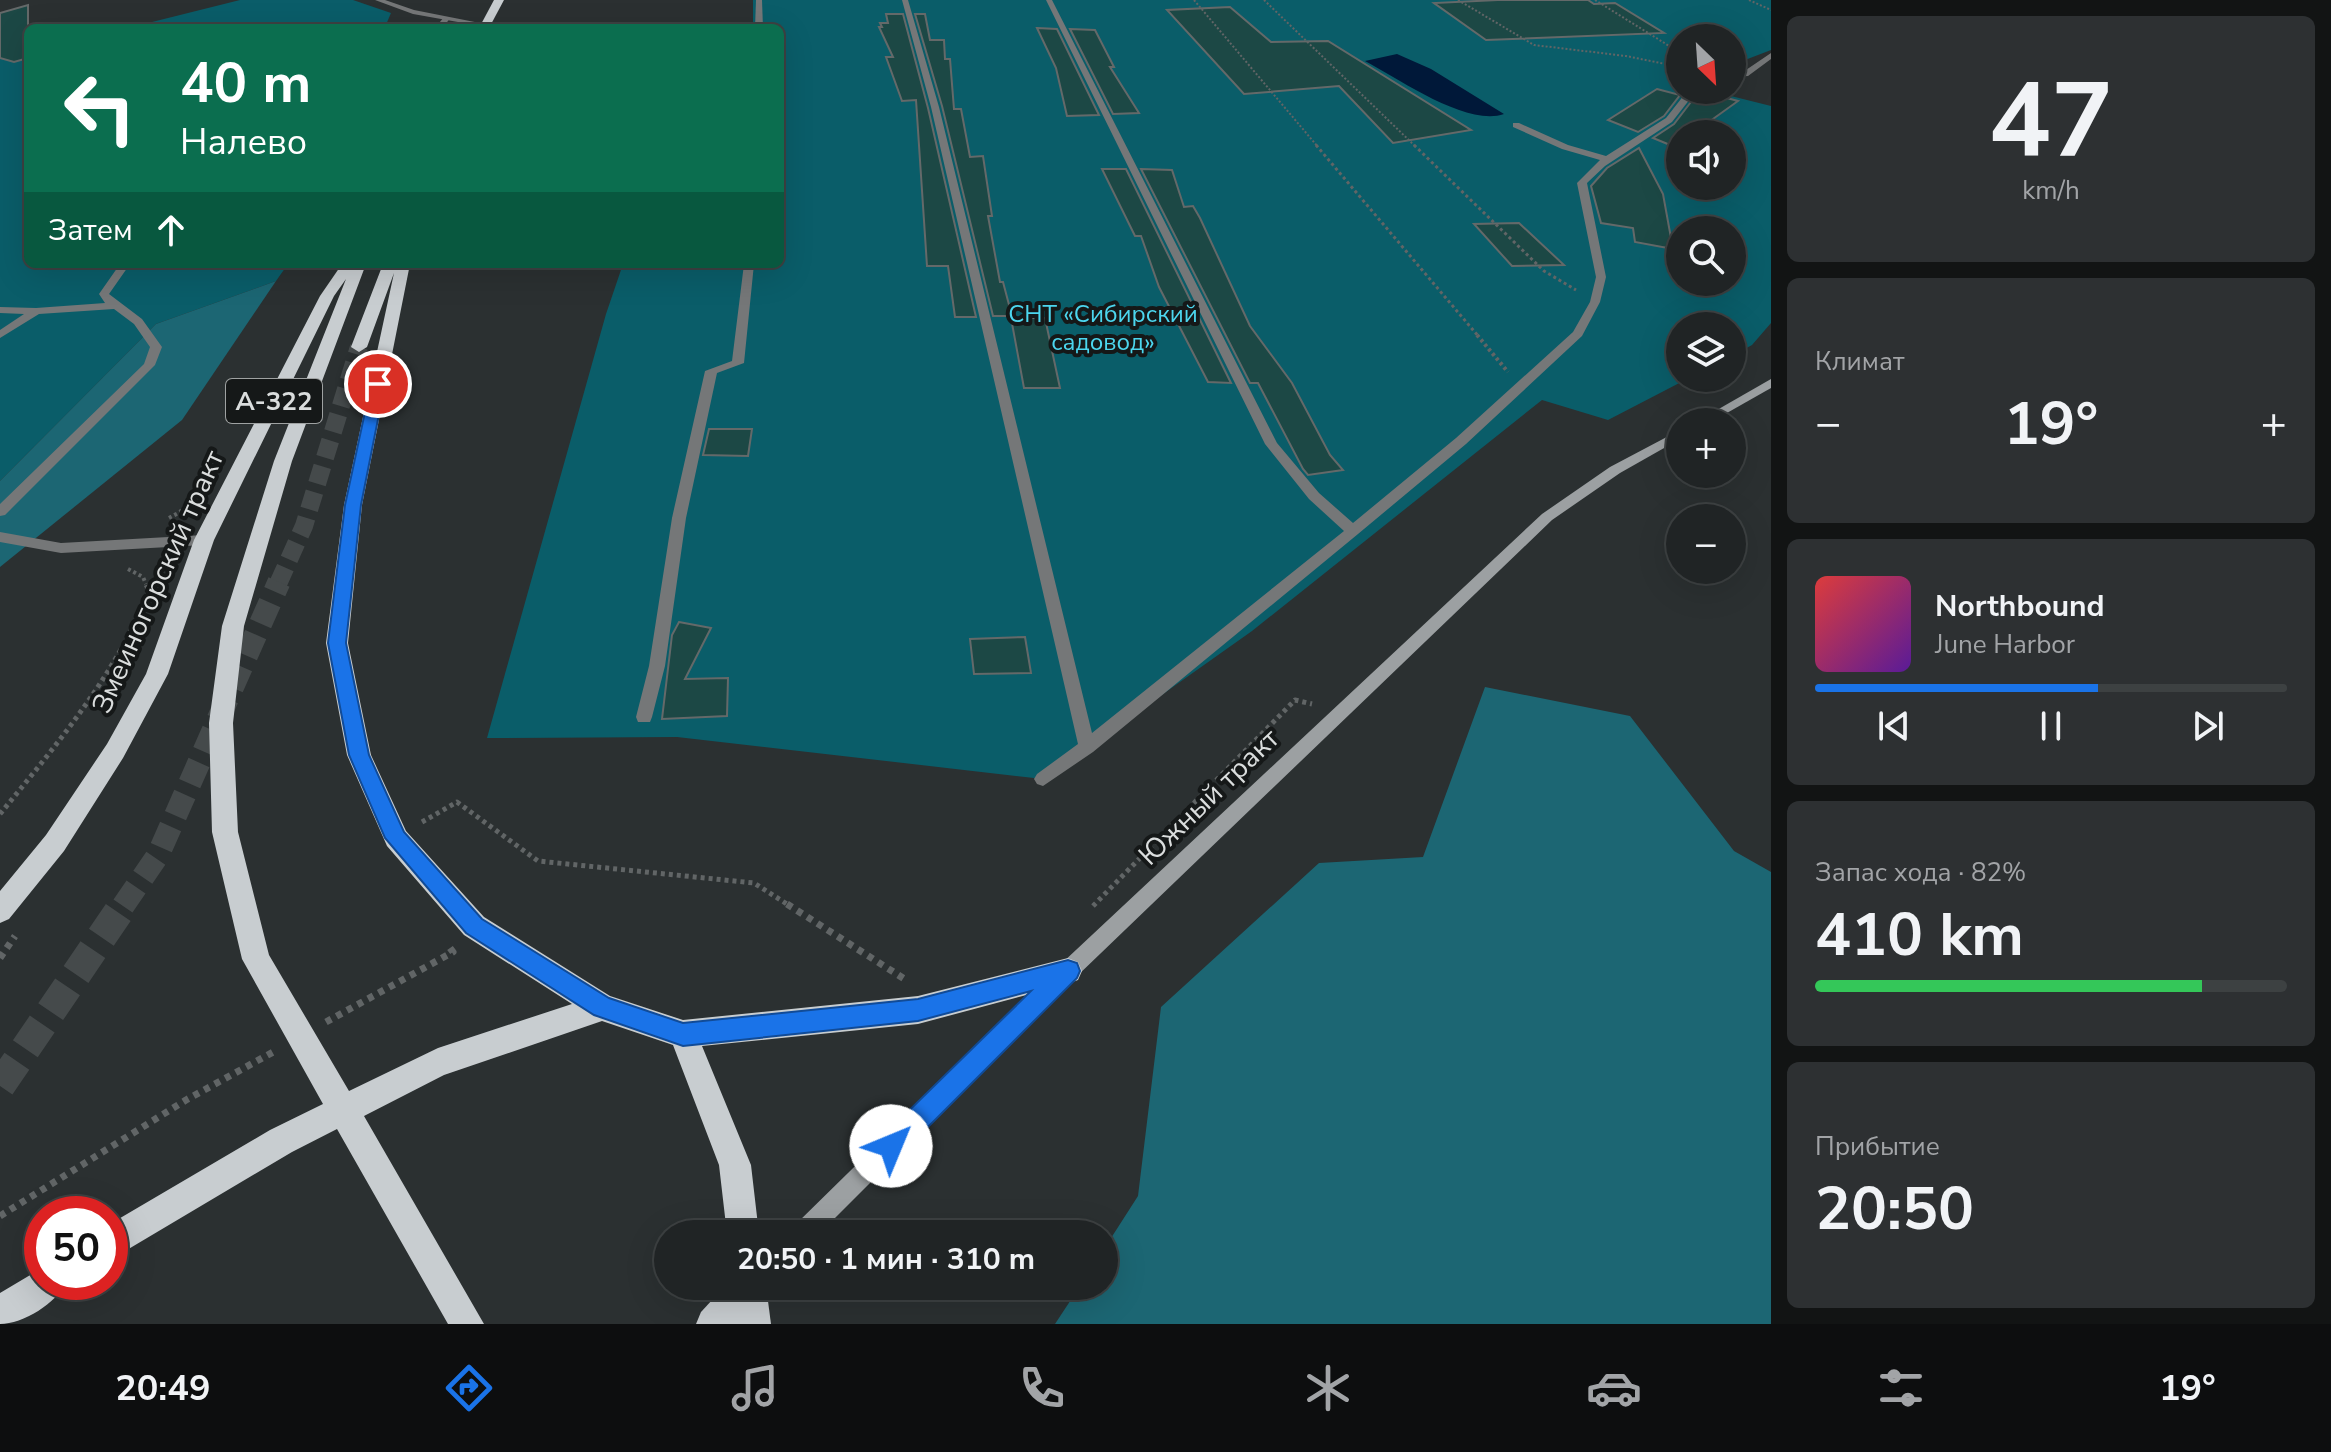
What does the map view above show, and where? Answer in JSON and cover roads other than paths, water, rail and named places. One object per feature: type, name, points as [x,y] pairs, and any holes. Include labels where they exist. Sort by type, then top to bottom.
[{"type":"highway","points":[[486,24],[499,0]]},
{"type":"highway","name":"Змеиногорский тракт","points":[[0,911],[55,843],[122,738],[157,674],[204,540],[327,296],[346,268]]},
{"type":"highway","points":[[357,268],[283,461],[233,626],[221,723],[225,832],[256,959],[467,1324]]},
{"type":"highway","points":[[359,347],[389,268]]},
{"type":"highway","points":[[402,268],[353,505],[337,643],[359,755],[396,838],[474,926],[602,1007],[683,1034],[918,1010],[1068,971]]},
{"type":"highway","points":[[128,1232],[281,1141],[438,1063],[602,1007]]},
{"type":"highway","points":[[683,1034],[735,1165],[741,1220]]},
{"type":"highway","points":[[0,1313],[24,1298]]},
{"type":"highway","points":[[713,1324],[736,1300]]},
{"type":"highway","points":[[751,1300],[754,1324]]},
{"type":"main road","points":[[1727,408],[1771,383]]},
{"type":"main road","name":"Южный тракт","points":[[816,1220],[1068,971],[1268,785],[1340,711],[1547,517],[1615,470],[1666,442]]},
{"type":"street","points":[[378,0],[475,24]]},
{"type":"street","points":[[759,0],[759,24]]},
{"type":"street","points":[[905,0],[935,107],[1087,747]]},
{"type":"street","points":[[1049,0],[1271,444],[1314,496],[1353,531]]},
{"type":"street","points":[[442,24],[446,18]]},
{"type":"street","points":[[1746,73],[1771,55]]},
{"type":"street","points":[[1043,779],[1087,747],[1353,531],[1461,441],[1578,334],[1595,302],[1601,277],[1582,183],[1605,159],[1642,140],[1673,117],[1683,104]]},
{"type":"street","points":[[1516,125],[1565,147],[1605,159]]},
{"type":"street","points":[[0,512],[149,365],[156,347],[152,339],[133,316],[114,306],[104,294],[122,268]]},
{"type":"street","points":[[644,717],[657,666],[679,518],[711,371],[738,363],[749,268]]},
{"type":"street","points":[[0,310],[114,306]]},
{"type":"street","points":[[0,335],[36,311]]},
{"type":"street","points":[[0,537],[61,548],[204,540]]},
{"type":"tunnel","points":[[278,584],[304,526],[359,347]]},
{"type":"tunnel","points":[[123,906],[158,855],[279,582]]},
{"type":"tunnel","points":[[0,1086],[124,904]]},
{"type":"park label","name":"СНТ «Сибирский садовод»","points":[[1103,328]]}]
